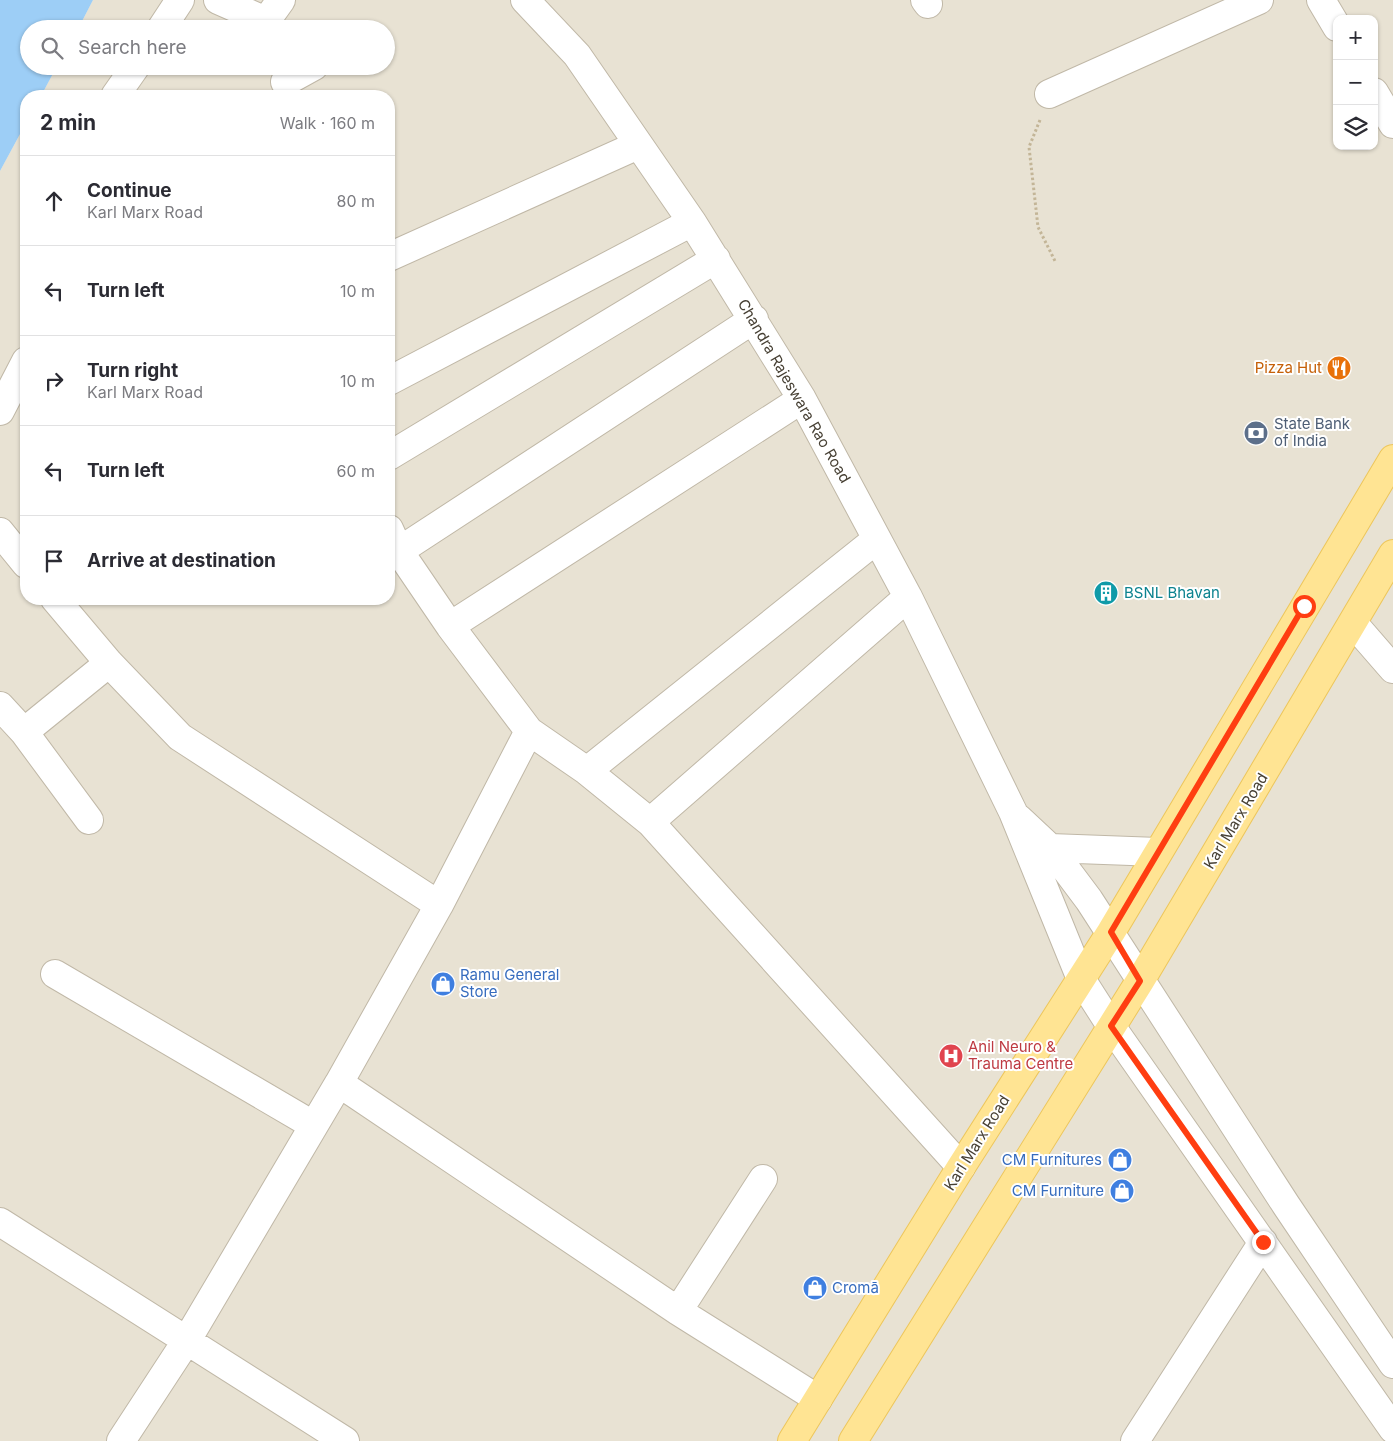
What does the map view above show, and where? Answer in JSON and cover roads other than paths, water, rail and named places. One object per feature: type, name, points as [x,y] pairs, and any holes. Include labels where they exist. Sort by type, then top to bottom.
[{"type":"main road","name":"Karl Marx Road","points":[[792,1441],[961,1167],[1111,932],[1393,458]]},
{"type":"main road","name":"Karl Marx Road","points":[[853,1441],[1140,981],[1354,623],[1393,554]]},
{"type":"street","points":[[167,20],[180,0]]},
{"type":"street","points":[[218,0],[272,17]]},
{"type":"street","name":"Chandra Rajeswara Rao Road","points":[[525,0],[577,55],[692,222],[802,399],[908,598],[1013,812],[1081,979],[1111,1026],[1393,1429]]},
{"type":"street","points":[[1049,94],[1259,0]]},
{"type":"street","points":[[1321,0],[1333,20]]},
{"type":"street","points":[[120,90],[130,75]]},
{"type":"street","points":[[283,81],[295,75]]},
{"type":"street","points":[[1378,99],[1393,124]]},
{"type":"street","points":[[395,254],[638,145]]},
{"type":"street","points":[[395,378],[692,222]]},
{"type":"street","points":[[395,452],[716,259]]},
{"type":"street","points":[[395,539],[754,319]]},
{"type":"street","points":[[0,411],[20,373]]},
{"type":"street","points":[[450,626],[802,399]]},
{"type":"street","points":[[0,532],[20,557]]},
{"type":"street","points":[[587,772],[877,539]]},
{"type":"street","points":[[395,542],[450,626],[529,731],[587,772],[650,822],[961,1167]]},
{"type":"street","points":[[650,822],[908,598]]},
{"type":"street","points":[[60,605],[109,663],[180,737],[439,905]]},
{"type":"street","points":[[1354,623],[1393,669]]},
{"type":"street","points":[[24,732],[109,663]]},
{"type":"street","points":[[0,706],[24,732],[89,820]]},
{"type":"street","points":[[121,1441],[187,1340],[339,1083],[439,905],[529,731]]},
{"type":"street","points":[[1013,812],[1050,848],[1111,932],[1140,981],[1393,1364]]},
{"type":"street","points":[[1050,848],[1158,852]]},
{"type":"street","points":[[56,974],[313,1125]]},
{"type":"street","points":[[339,1083],[678,1311],[818,1399]]},
{"type":"street","points":[[678,1311],[763,1179]]},
{"type":"street","points":[[0,1222],[345,1441]]},
{"type":"street","points":[[1135,1441],[1263,1242]]},
{"type":"water","points":[[0,0],[93,0],[83,20],[20,20],[20,75],[52,75],[44,90],[20,90],[20,134],[0,171]]},
{"type":"place","name":"Pizza Hut","points":[[1339,368]]},
{"type":"place","name":"State Bank of India","points":[[1256,433]]},
{"type":"place","name":"BSNL Bhavan","points":[[1106,593]]},
{"type":"place","name":"Ramu General Store","points":[[443,984]]},
{"type":"place","name":"Anil Neuro & Trauma Centre","points":[[951,1056]]},
{"type":"place","name":"CM Furnitures","points":[[1120,1160]]},
{"type":"place","name":"CM Furniture","points":[[1122,1191]]},
{"type":"place","name":"Cromā","points":[[815,1288]]}]
